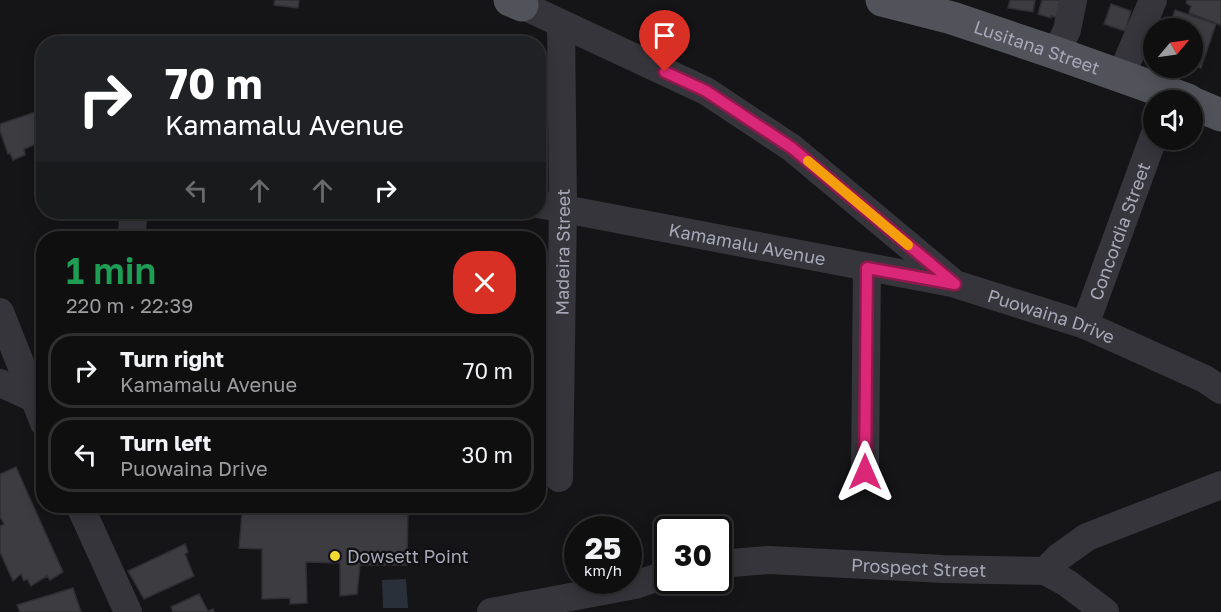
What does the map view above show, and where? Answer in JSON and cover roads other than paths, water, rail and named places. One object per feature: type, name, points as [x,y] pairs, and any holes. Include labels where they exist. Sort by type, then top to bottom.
[{"type":"main road","name":"Lusitana Street","points":[[882,0],[952,18],[1156,90]]},
{"type":"main road","name":"Lusitana Street","points":[[1203,108],[1221,115]]},
{"type":"street","points":[[1056,53],[1067,30],[1074,0]]},
{"type":"street","points":[[1121,76],[1153,0]]},
{"type":"street","name":"Puowaina Drive","points":[[516,2],[706,91],[792,148],[955,284],[1085,325],[1205,379],[1221,390]]},
{"type":"street","name":"Madeira Street","points":[[559,478],[551,206],[561,24]]},
{"type":"street","name":"Concordia Street","points":[[1085,325],[1149,150]]},
{"type":"street","name":"Kamamalu Avenue","points":[[551,206],[955,284]]},
{"type":"street","points":[[865,472],[867,268]]},
{"type":"street","points":[[0,312],[36,398]]},
{"type":"street","points":[[0,383],[36,406]]},
{"type":"street","points":[[1045,571],[1059,557],[1087,537],[1221,485]]},
{"type":"street","points":[[83,513],[128,612]]},
{"type":"street","name":"Prospect Street","points":[[732,563],[768,560],[955,570],[1045,571],[1067,583],[1105,612]]},
{"type":"street","points":[[491,612],[635,585],[654,579]]},
{"type":"place","name":"Dowsett Point","points":[[335,556]]}]
